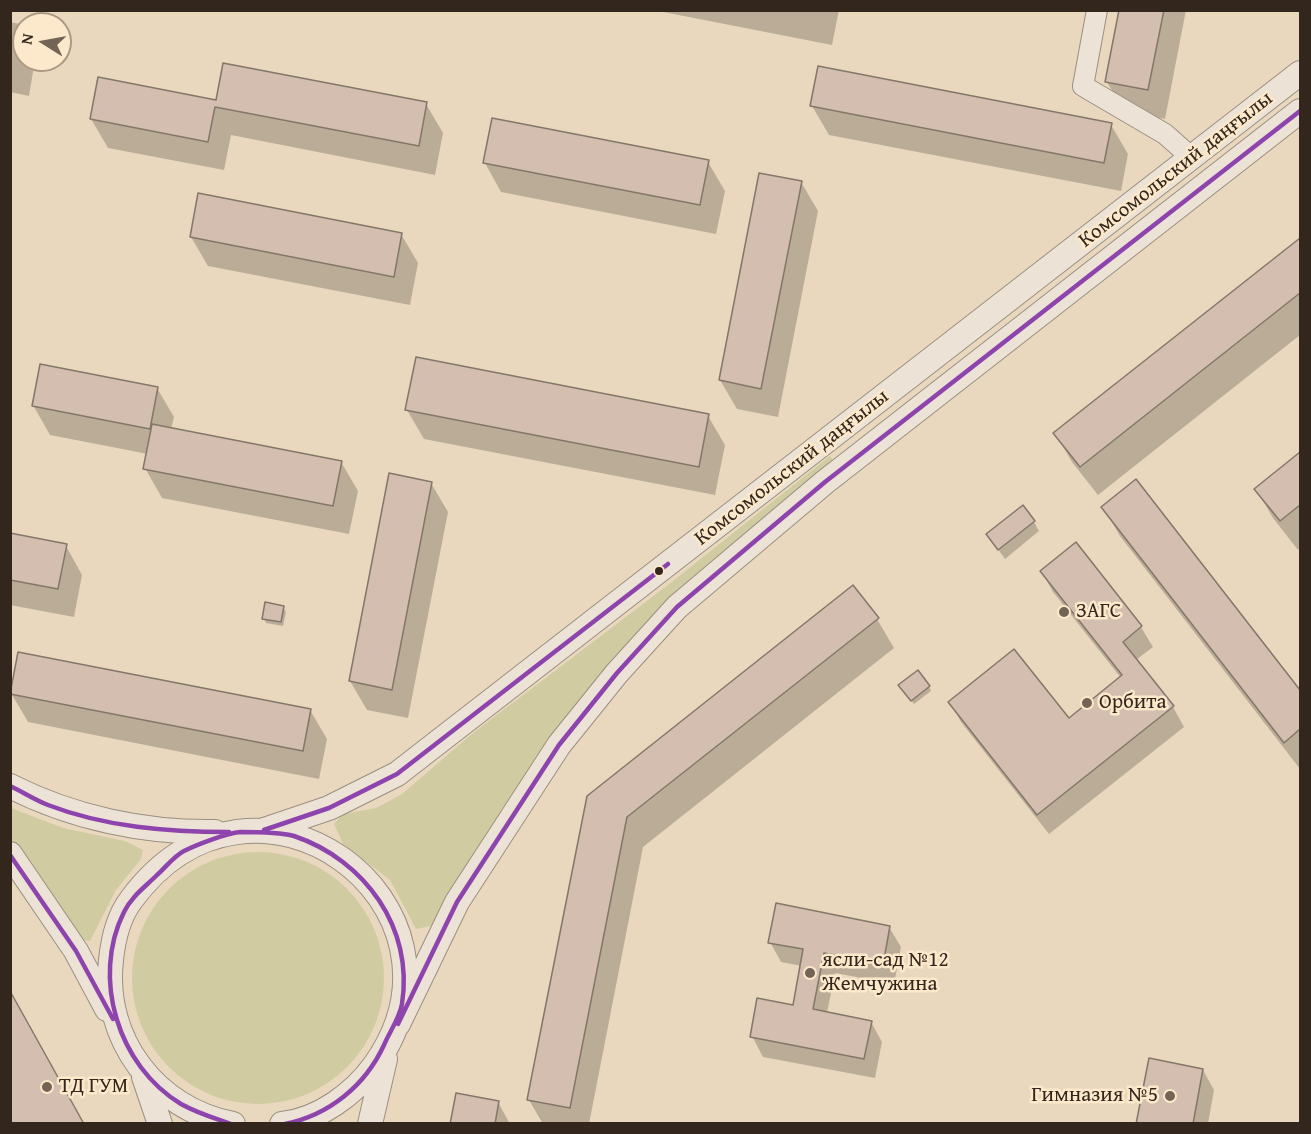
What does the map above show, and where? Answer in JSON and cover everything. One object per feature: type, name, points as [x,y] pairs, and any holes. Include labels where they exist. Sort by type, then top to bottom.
[{"type":"street","points":[[1097,10],[1083,86],[1165,134],[1192,158],[1210,180]]},
{"type":"street","name":"Комсомольский даңғылы","points":[[264,830],[330,808],[397,774],[1300,73]]},
{"type":"street","name":"Комсомольский даңғылы","points":[[398,1024],[457,902],[559,745],[617,673],[677,607],[825,482],[1300,111]]},
{"type":"street","points":[[10,786],[47,805],[106,821],[194,833],[264,830],[302,837],[337,854],[367,878],[388,910],[401,947],[405,986],[398,1024],[388,1046],[364,1080],[332,1106],[293,1122],[282,1124]]},
{"type":"street","points":[[116,1025],[108,984],[113,942],[129,903],[155,870],[190,846],[229,832]]},
{"type":"street","points":[[10,854],[76,951],[142,1072],[160,1124]]},
{"type":"street","points":[[370,1124],[388,1046]]},
{"type":"street","points":[[142,1072],[172,1100],[210,1119],[233,1124]]},
{"type":"shaded area","points":[[830,456],[835,463],[666,603],[557,729],[501,810],[435,925],[416,929],[390,880],[343,844],[334,824],[343,814],[376,808],[402,794],[473,733],[664,588]]},
{"type":"shaded area","points":[[11,808],[63,828],[125,841],[143,850],[141,859],[116,890],[90,941],[78,940],[11,842]]},
{"type":"shaded area","points":[[246,852],[270,852],[295,857],[318,866],[338,880],[356,898],[370,918],[379,941],[384,978],[382,1003],[370,1038],[356,1058],[338,1076],[318,1090],[295,1099],[270,1104],[246,1104],[221,1099],[198,1090],[178,1076],[160,1058],[146,1038],[137,1015],[132,990],[132,966],[137,941],[146,918],[160,898],[178,880],[198,866],[221,857]]},
{"type":"building","points":[[1119,10],[1164,10],[1148,90],[1105,82]]},
{"type":"building","points":[[223,63],[427,102],[419,146],[215,107],[208,142],[90,119],[98,77],[216,100]]},
{"type":"building","points":[[818,66],[1112,123],[1104,163],[810,106]]},
{"type":"building","points":[[492,118],[709,160],[700,205],[483,163]]},
{"type":"building","points":[[759,173],[802,181],[761,389],[719,380]]},
{"type":"building","points":[[198,193],[402,233],[394,277],[190,237]]},
{"type":"building","points":[[1300,238],[1300,293],[1080,467],[1053,433]]},
{"type":"building","points":[[416,357],[709,414],[699,467],[405,410]]},
{"type":"building","points":[[40,364],[158,387],[150,429],[32,406]]},
{"type":"building","points":[[152,424],[342,461],[333,506],[143,469]]},
{"type":"building","points":[[1300,452],[1300,505],[1280,521],[1254,489]]},
{"type":"building","points":[[389,473],[432,482],[392,690],[349,681]]},
{"type":"building","points":[[1136,479],[1300,690],[1300,729],[1284,743],[1101,507]]},
{"type":"building","points":[[1023,505],[1035,521],[998,550],[986,534]]},
{"type":"building","points":[[10,533],[67,544],[58,589],[10,580]]},
{"type":"building","points":[[1076,542],[1142,626],[1123,642],[1174,706],[1037,815],[948,702],[1014,649],[1069,718],[1122,675],[1040,571]]},
{"type":"building","points":[[853,585],[879,618],[627,817],[570,1108],[527,1100],[587,796]]},
{"type":"building","points":[[265,602],[284,606],[281,622],[262,619]]},
{"type":"building","points":[[18,652],[311,709],[303,751],[10,694]]},
{"type":"building","points":[[918,670],[930,686],[911,701],[898,685]]},
{"type":"building","name":"ясли-сад №12 Жемчужина","points":[[776,903],[890,926],[883,965],[824,953],[813,1009],[872,1021],[864,1059],[750,1037],[757,998],[793,1005],[803,949],[768,943]]},
{"type":"building","name":"ТД ГУМ","points":[[10,991],[84,1124],[10,1124]]},
{"type":"building","name":"Гимназия №5","points":[[1149,1058],[1203,1069],[1193,1124],[1136,1124]]},
{"type":"building","points":[[456,1093],[499,1101],[495,1124],[450,1124]]},
{"type":"transit line","points":[[398,1024],[457,902],[559,745],[617,673],[677,607],[825,482],[1300,111]]},
{"type":"transit line","points":[[264,830],[329,808],[397,774],[668,564]]},
{"type":"transit line","points":[[10,786],[48,805],[114,823],[183,831],[229,832]]},
{"type":"transit line","points":[[231,1124],[181,1104],[159,1088],[141,1067],[127,1044],[116,1018],[111,992],[110,964],[114,938],[124,912],[139,892],[180,853],[240,832],[294,836],[320,847],[343,862],[363,880],[379,900],[392,924],[400,949],[404,976],[401,1009],[376,1060],[356,1086],[331,1106],[301,1120],[285,1124]]},
{"type":"transit line","points":[[10,855],[76,951],[113,1019]]},
{"type":"place","name":"ЗАГС","points":[[1064,612]]},
{"type":"place","name":"Орбита","points":[[1087,703]]},
{"type":"place","name":"ясли-сад №12 Жемчужина","points":[[810,973]]},
{"type":"place","name":"ТД ГУМ","points":[[47,1087]]},
{"type":"place","name":"Гимназия №5","points":[[1170,1096]]}]
